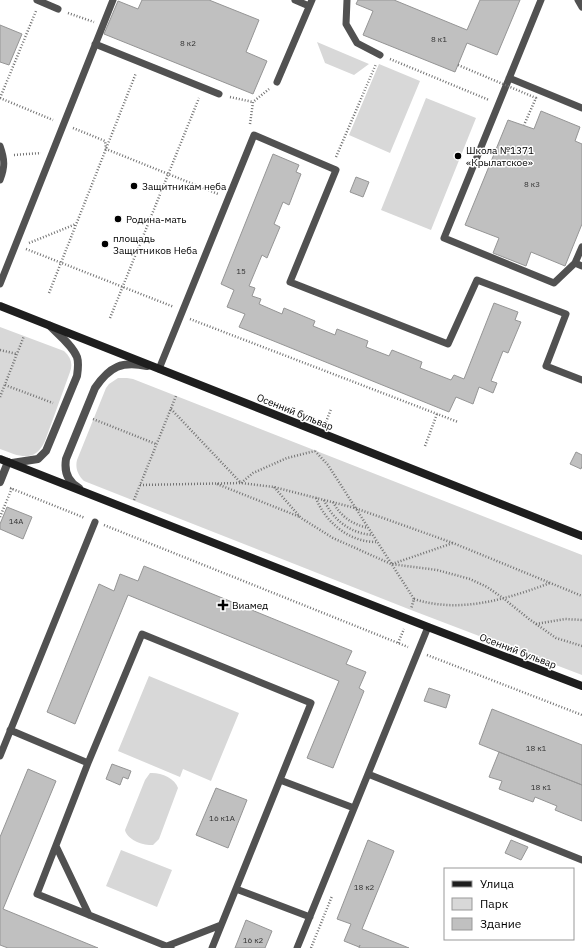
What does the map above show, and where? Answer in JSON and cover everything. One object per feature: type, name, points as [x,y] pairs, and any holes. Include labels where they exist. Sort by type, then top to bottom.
[{"type":"street","name":"Осенний бульвар","points":[[0,306],[581,533]]},
{"type":"street","points":[[3,484],[7,461],[38,459],[46,452],[77,376],[77,356],[64,340],[48,325]]},
{"type":"street","points":[[86,492],[74,486],[70,482],[65,466],[66,459],[95,388],[101,378],[109,371],[120,365],[128,363],[156,368]]},
{"type":"street","name":"Осенний бульвар","points":[[7,461],[582,686]]},
{"type":"lane","points":[[0,284],[113,0]]},
{"type":"lane","points":[[277,82],[310,3],[295,0]]},
{"type":"lane","points":[[347,0],[346,24],[357,44],[380,55]]},
{"type":"lane","points":[[541,0],[444,238],[554,283],[579,264],[582,247]]},
{"type":"lane","points":[[578,0],[582,7]]},
{"type":"lane","points":[[39,1],[58,9]]},
{"type":"lane","points":[[95,44],[219,94]]},
{"type":"lane","points":[[509,78],[582,108]]},
{"type":"lane","points":[[156,368],[254,135],[336,170],[290,282],[448,344],[478,280],[566,314],[546,366],[582,380]]},
{"type":"lane","points":[[0,146],[3,156],[4,170],[0,180]]},
{"type":"lane","points":[[0,756],[95,522]]},
{"type":"lane","points":[[298,948],[428,627]]},
{"type":"lane","points":[[212,948],[311,703],[142,634],[88,763],[37,894],[169,947],[221,925]]},
{"type":"lane","points":[[10,730],[88,763]]},
{"type":"lane","points":[[368,774],[582,860]]},
{"type":"lane","points":[[280,780],[354,808]]},
{"type":"lane","points":[[56,846],[89,915]]},
{"type":"lane","points":[[236,889],[310,917]]},
{"type":"path","points":[[39,1],[0,98],[105,141],[106,149]]},
{"type":"path","points":[[58,9],[103,26]]},
{"type":"path","points":[[336,157],[380,55],[499,104]]},
{"type":"path","points":[[458,66],[536,98],[524,126]]},
{"type":"path","points":[[49,293],[136,73]]},
{"type":"path","points":[[250,129],[253,102],[277,82]]},
{"type":"path","points":[[219,94],[253,102]]},
{"type":"path","points":[[110,318],[198,98]]},
{"type":"path","points":[[106,149],[219,195]]},
{"type":"path","points":[[3,156],[53,152]]},
{"type":"path","points":[[28,244],[76,224]]},
{"type":"path","points":[[20,247],[174,307]]},
{"type":"path","points":[[190,319],[458,422]]},
{"type":"path","points":[[0,397],[24,336]]},
{"type":"path","points":[[0,350],[17,354]]},
{"type":"path","points":[[134,501],[176,396]]},
{"type":"path","points":[[170,409],[241,482]]},
{"type":"path","points":[[425,446],[437,414]]},
{"type":"path","points":[[241,482],[253,473],[287,458],[315,450],[328,465],[414,599],[436,604],[477,604],[519,594],[550,583]]},
{"type":"path","points":[[140,485],[215,484],[241,482],[274,487],[355,508],[453,543],[582,596]]},
{"type":"path","points":[[3,484],[418,651],[582,715]]},
{"type":"path","points":[[215,484],[300,518],[333,538],[391,564],[452,573],[470,579],[487,587],[535,624],[556,638],[582,646]]},
{"type":"path","points":[[274,487],[300,518]]},
{"type":"path","points":[[0,517],[12,488]]},
{"type":"path","points":[[316,498],[326,516],[343,532],[364,540],[377,542]]},
{"type":"path","points":[[324,500],[332,514],[342,524],[354,531],[372,535]]},
{"type":"path","points":[[333,502],[336,509],[345,518],[368,528]]},
{"type":"path","points":[[391,564],[453,543]]},
{"type":"path","points":[[413,604],[414,599]]},
{"type":"path","points":[[535,624],[565,619],[582,620]]},
{"type":"green space","points":[[317,42],[369,64],[354,75],[325,63]]},
{"type":"green space","points":[[379,64],[420,81],[390,153],[349,135]]},
{"type":"green space","points":[[426,98],[476,118],[431,230],[381,210]]},
{"type":"green space","points":[[0,327],[64,351],[71,361],[70,372],[45,441],[36,453],[31,455],[20,456],[0,449]]},
{"type":"green space","points":[[118,378],[133,379],[582,555],[582,675],[411,610],[84,481],[76,466],[77,460],[106,388]]},
{"type":"green space","points":[[149,676],[239,713],[211,781],[183,769],[180,777],[118,751]]},
{"type":"green space","points":[[150,773],[167,776],[174,781],[178,788],[159,839],[153,845],[136,842],[126,834],[125,830],[145,780]]},
{"type":"green space","points":[[121,850],[172,870],[157,907],[106,886]]},
{"type":"building","points":[[142,0],[209,0],[259,20],[246,52],[267,61],[253,94],[104,34],[118,1],[138,9]]},
{"type":"building","points":[[358,0],[394,0],[467,30],[480,0],[520,0],[497,55],[467,43],[455,72],[363,35],[373,11],[356,4]]},
{"type":"building","points":[[0,25],[22,34],[9,65],[0,62]]},
{"type":"building","points":[[541,111],[580,127],[575,141],[582,144],[582,224],[565,266],[531,252],[526,266],[493,253],[499,238],[465,225],[508,120],[534,129]]},
{"type":"building","points":[[273,154],[299,165],[296,172],[301,174],[289,205],[283,202],[274,224],[280,227],[267,258],[262,255],[249,286],[255,288],[252,296],[261,299],[259,304],[282,314],[284,308],[315,321],[313,326],[335,335],[337,329],[368,341],[366,347],[389,356],[392,350],[422,362],[420,368],[451,380],[454,375],[464,379],[494,303],[518,312],[515,320],[521,322],[508,353],[503,351],[491,381],[497,383],[493,393],[479,387],[473,404],[456,397],[449,412],[239,327],[245,314],[227,307],[234,290],[221,284]]},
{"type":"building","points":[[356,177],[369,182],[363,197],[350,192]]},
{"type":"building","points":[[576,452],[582,455],[581,469],[570,464]]},
{"type":"building","points":[[7,507],[32,517],[23,539],[0,529],[0,524]]},
{"type":"building","points":[[144,566],[352,651],[346,664],[366,672],[359,688],[364,691],[333,768],[307,758],[339,681],[128,595],[75,724],[47,712],[99,584],[114,591],[120,574],[138,581]]},
{"type":"building","points":[[429,688],[450,695],[446,708],[424,701]]},
{"type":"building","points":[[492,709],[582,745],[582,785],[479,744]]},
{"type":"building","points":[[499,752],[582,785],[582,821],[555,810],[557,806],[535,797],[533,802],[499,789],[502,781],[489,777]]},
{"type":"building","points":[[112,764],[131,771],[128,779],[123,777],[120,785],[106,779]]},
{"type":"building","points":[[28,769],[56,781],[3,909],[98,948],[8,948],[0,945],[0,837]]},
{"type":"building","points":[[216,788],[247,800],[228,848],[196,835]]},
{"type":"building","points":[[368,840],[394,851],[362,929],[409,948],[359,948],[360,945],[359,947],[344,941],[351,924],[337,919]]},
{"type":"building","points":[[511,840],[528,847],[521,860],[505,853]]},
{"type":"building","points":[[246,920],[272,931],[265,948],[235,948]]},
{"type":"place","name":"Школа №1371 «Крылатское»","points":[[458,156]]},
{"type":"place","name":"Защитникам неба","points":[[134,186]]},
{"type":"place","name":"Родина-мать","points":[[118,219]]},
{"type":"place","name":"площадь Защитников Неба","points":[[105,244]]},
{"type":"place","name":"Виамед","points":[[223,605]]}]
